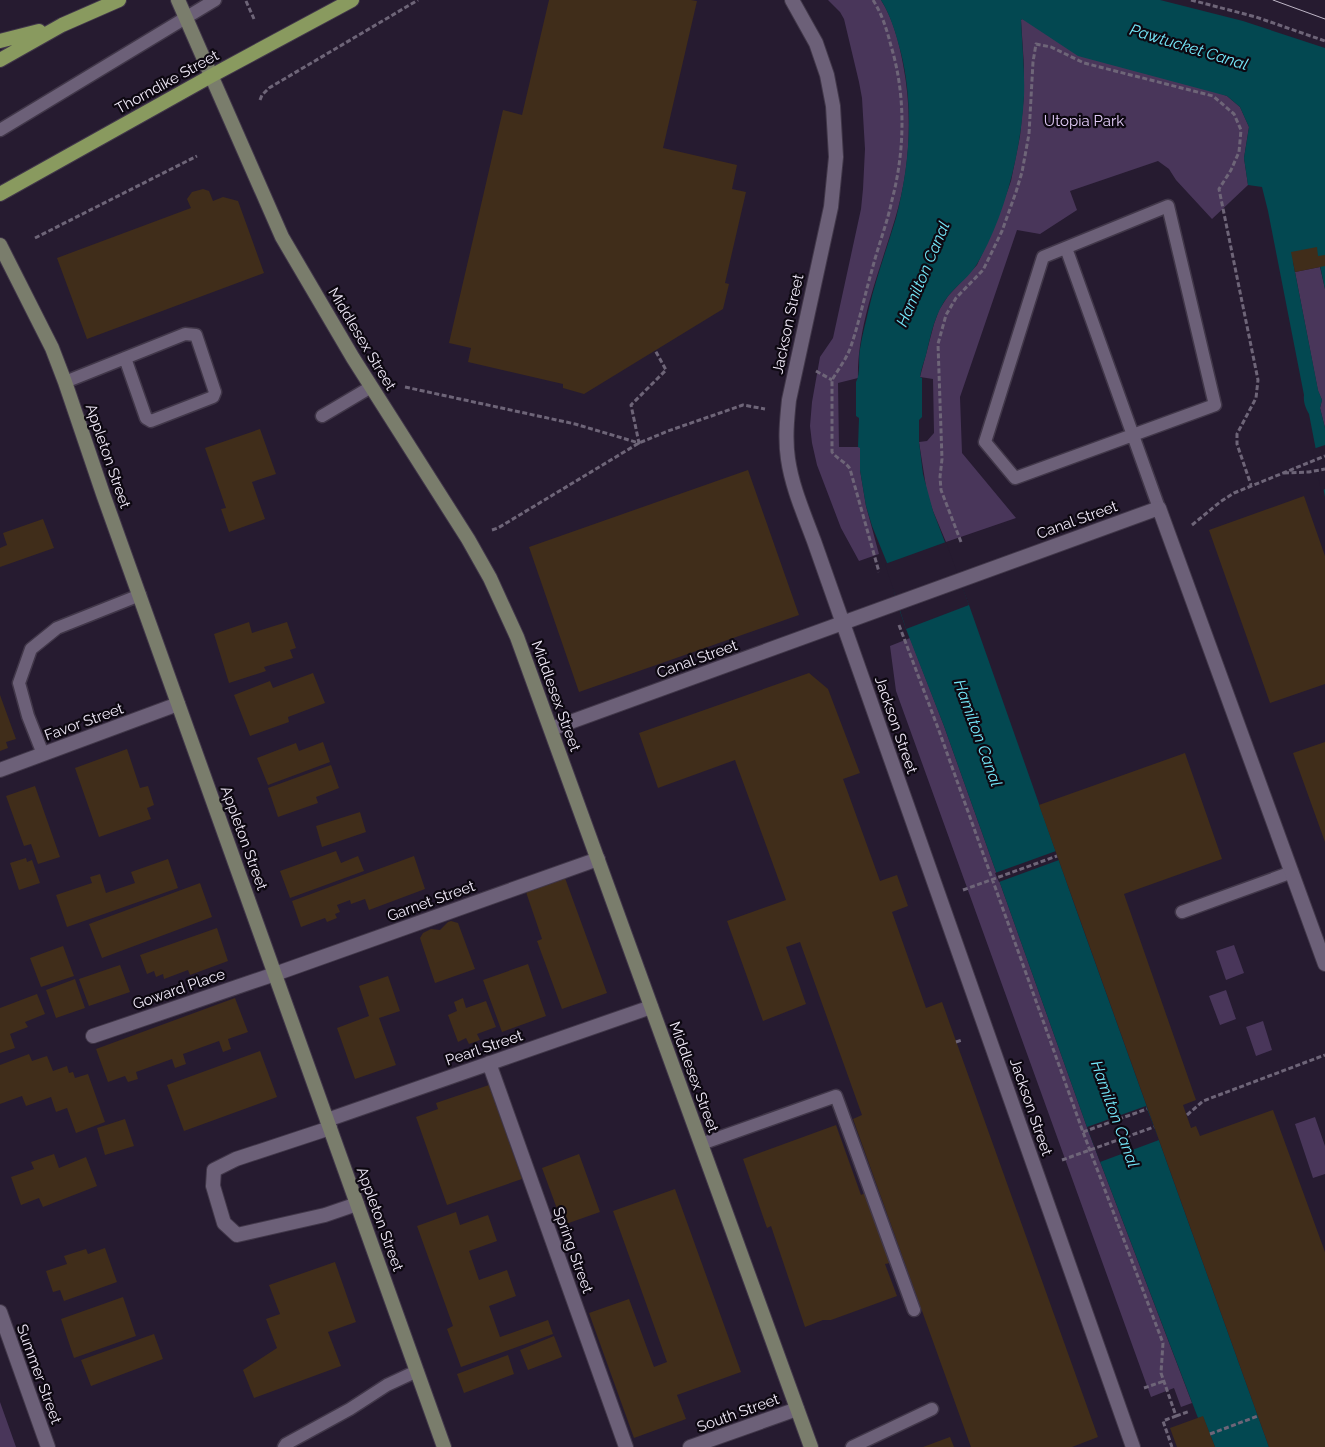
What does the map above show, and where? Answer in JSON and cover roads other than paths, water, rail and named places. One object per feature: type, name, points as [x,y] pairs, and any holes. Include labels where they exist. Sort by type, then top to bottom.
[{"type":"main road","points":[[0,60],[62,25],[119,0]]},
{"type":"main road","name":"Middlesex Street","points":[[178,0],[282,237],[371,387],[442,496],[490,578],[517,637],[810,1447]]},
{"type":"main road","name":"Thorndike Street","points":[[0,194],[352,0]]},
{"type":"main road","points":[[0,41],[14,39],[62,25]]},
{"type":"main road","name":"Appleton Street","points":[[0,245],[52,348],[65,382],[103,494],[444,1447]]},
{"type":"street","name":"Jackson Street","points":[[792,0],[816,43],[827,75],[833,106],[836,157],[831,207],[789,400],[786,430],[787,451],[796,489],[1132,1447]]},
{"type":"street","name":"Canal Street","points":[[551,729],[1159,508]]},
{"type":"street","points":[[1159,508],[1325,964]]},
{"type":"street","name":"Favor Street","points":[[0,770],[178,704]]},
{"type":"street","name":"Garnet Street","points":[[275,974],[598,859]]},
{"type":"street","name":"Goward Place","points":[[93,1036],[275,974]]},
{"type":"street","name":"Pearl Street","points":[[357,1204],[325,1215],[237,1235],[224,1223],[213,1186],[214,1170],[236,1159],[489,1063],[651,1007]]},
{"type":"street","name":"Spring Street","points":[[489,1063],[626,1447]]},
{"type":"street","name":"Summer Street","points":[[0,1312],[48,1447]]},
{"type":"street","name":"South Street","points":[[690,1447],[797,1409]]},
{"type":"lane","points":[[0,130],[215,0]]},
{"type":"lane","points":[[1168,206],[1215,405],[1133,434],[1015,478],[985,442],[1043,257],[1168,206]]},
{"type":"lane","points":[[1066,248],[1159,508]]},
{"type":"lane","points":[[65,382],[125,358],[185,334],[196,335],[215,392],[213,397],[151,421],[146,418],[125,358]]},
{"type":"lane","points":[[322,416],[371,387]]},
{"type":"lane","points":[[43,754],[28,716],[19,683],[31,649],[57,628],[140,595]]},
{"type":"lane","points":[[1182,912],[1292,872]]},
{"type":"lane","points":[[701,1144],[836,1096],[914,1310]]},
{"type":"lane","points":[[284,1447],[286,1444],[387,1385],[417,1371]]},
{"type":"lane","points":[[852,1447],[932,1409]]},
{"type":"water","points":[[881,0],[1160,0],[1243,21],[1325,48],[1325,289],[1318,256],[1293,262],[1318,390],[1322,400],[1320,408],[1325,428],[1325,497],[1309,414],[1304,403],[1268,211],[1262,187],[1248,185],[1244,158],[1249,127],[1240,107],[1227,96],[1078,56],[1022,19],[1024,96],[1019,139],[1010,183],[996,225],[977,264],[949,295],[940,309],[920,377],[922,378],[922,417],[919,420],[919,442],[923,474],[933,511],[969,605],[1269,1447],[1215,1447],[1203,1417],[1198,1418],[1088,1130],[944,726],[906,629],[887,563],[866,506],[860,470],[860,448],[858,447],[859,418],[856,416],[856,382],[859,353],[878,274],[901,198],[909,136],[908,94],[901,53],[895,32]]},
{"type":"tram line","points":[[1273,0],[1325,19]]},
{"type":"water label","name":"Pawtucket Canal","points":[[1189,47]]},
{"type":"water label","name":"Hamilton Canal","points":[[923,274]]},
{"type":"water label","name":"Hamilton Canal","points":[[978,733]]},
{"type":"water label","name":"Hamilton Canal","points":[[1115,1114]]},
{"type":"park label","name":"Utopia Park","points":[[1084,121]]}]
